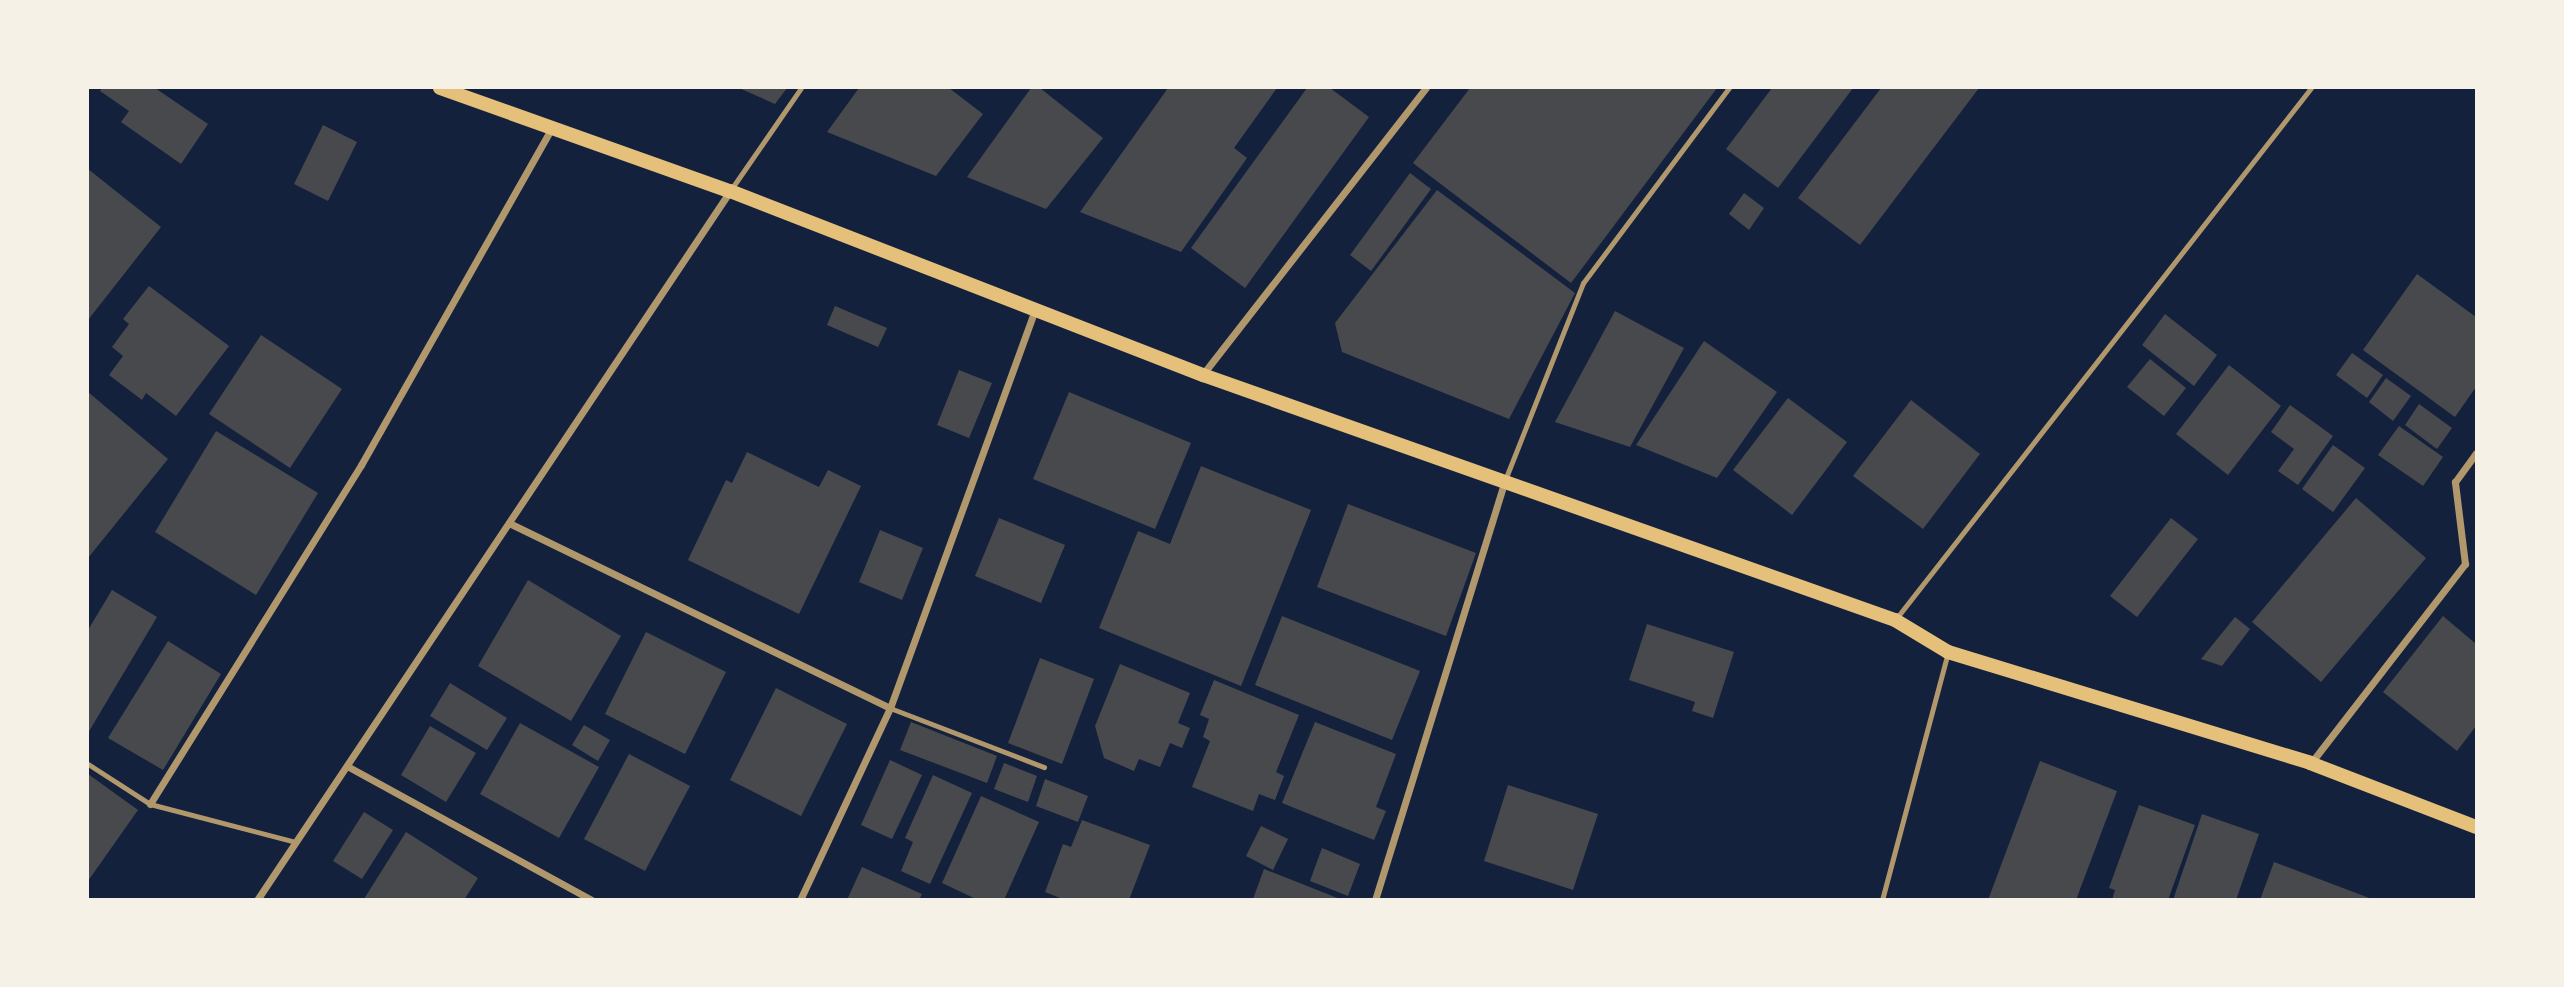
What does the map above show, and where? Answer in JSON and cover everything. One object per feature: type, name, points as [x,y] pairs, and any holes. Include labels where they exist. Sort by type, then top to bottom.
[{"type":"main road","points":[[440,88],[730,191],[1203,375],[1895,620],[1948,652],[2310,763],[2476,827]]},
{"type":"street","points":[[1203,375],[1426,88]]},
{"type":"street","points":[[150,804],[361,465],[552,127]]},
{"type":"street","points":[[257,900],[730,191]]},
{"type":"street","points":[[800,900],[890,708],[1035,310]]},
{"type":"street","points":[[2310,763],[2465,564],[2455,482],[2476,453]]},
{"type":"street","points":[[1375,900],[1504,481]]},
{"type":"street","points":[[509,523],[890,708]]},
{"type":"street","points":[[347,766],[592,900]]},
{"type":"lane","points":[[730,191],[802,88]]},
{"type":"lane","points":[[1504,481],[1583,283],[1729,88]]},
{"type":"lane","points":[[1895,620],[2311,88]]},
{"type":"lane","points":[[1882,900],[1948,652]]},
{"type":"lane","points":[[890,708],[1044,767]]},
{"type":"lane","points":[[88,764],[150,804],[296,842]]},
{"type":"building","points":[[102,88],[155,88],[208,124],[181,164],[121,122],[129,111],[100,91]]},
{"type":"building","points":[[739,88],[787,88],[775,104]]},
{"type":"building","points":[[859,88],[949,88],[983,114],[936,176],[827,132]]},
{"type":"building","points":[[1031,88],[1040,88],[1103,138],[1046,209],[967,177]]},
{"type":"building","points":[[1168,88],[1277,88],[1234,148],[1247,158],[1181,252],[1080,212]]},
{"type":"building","points":[[1307,88],[1330,88],[1369,117],[1245,288],[1191,248]]},
{"type":"building","points":[[1470,88],[1717,88],[1571,283],[1413,163]]},
{"type":"building","points":[[1772,88],[1853,88],[1778,188],[1726,149]]},
{"type":"building","points":[[1881,88],[1979,88],[1860,245],[1798,198]]},
{"type":"building","points":[[323,125],[357,142],[328,201],[294,184]]},
{"type":"building","points":[[88,169],[161,227],[88,320]]},
{"type":"building","points":[[1410,173],[1431,189],[1371,271],[1350,255]]},
{"type":"building","points":[[1437,190],[1575,293],[1509,419],[1342,352],[1335,323]]},
{"type":"building","points":[[1744,193],[1764,208],[1749,230],[1729,214]]},
{"type":"building","points":[[2417,274],[2476,317],[2476,387],[2455,417],[2363,350]]},
{"type":"building","points":[[149,286],[229,346],[176,416],[146,393],[142,400],[109,375],[123,356],[112,347],[129,324],[123,319]]},
{"type":"building","points":[[835,306],[887,328],[878,347],[827,325]]},
{"type":"building","points":[[1615,311],[1684,348],[1630,447],[1555,422]]},
{"type":"building","points":[[2165,314],[2217,355],[2194,386],[2142,345]]},
{"type":"building","points":[[261,335],[342,389],[290,468],[209,414]]},
{"type":"building","points":[[1704,341],[1777,392],[1717,478],[1636,445]]},
{"type":"building","points":[[2352,353],[2383,375],[2367,398],[2336,375]]},
{"type":"building","points":[[2150,359],[2186,388],[2164,416],[2127,387]]},
{"type":"building","points":[[2229,365],[2281,406],[2228,475],[2176,434]]},
{"type":"building","points":[[959,370],[992,383],[969,438],[937,425]]},
{"type":"building","points":[[2386,378],[2411,396],[2393,421],[2369,402]]},
{"type":"building","points":[[88,392],[168,459],[88,558]]},
{"type":"building","points":[[1069,392],[1191,443],[1155,529],[1033,479]]},
{"type":"building","points":[[1788,398],[1847,442],[1792,515],[1733,470]]},
{"type":"building","points":[[1911,400],[1980,454],[1923,529],[1853,476]]},
{"type":"building","points":[[2419,404],[2452,428],[2437,449],[2405,425]]},
{"type":"building","points":[[2290,405],[2333,436],[2298,485],[2278,471],[2294,449],[2271,432]]},
{"type":"building","points":[[2399,426],[2443,457],[2423,486],[2378,455]]},
{"type":"building","points":[[216,431],[318,493],[256,595],[155,532]]},
{"type":"building","points":[[2333,445],[2365,468],[2333,512],[2302,489]]},
{"type":"building","points":[[747,452],[819,487],[828,470],[861,486],[799,614],[688,560],[726,480],[732,483]]},
{"type":"building","points":[[1201,466],[1311,510],[1241,686],[1099,628],[1138,531],[1170,544]]},
{"type":"building","points":[[2356,498],[2426,558],[2321,682],[2252,622]]},
{"type":"building","points":[[1348,504],[1476,553],[1446,636],[1317,587]]},
{"type":"building","points":[[999,518],[1065,545],[1041,603],[975,576]]},
{"type":"building","points":[[2171,518],[2198,539],[2137,617],[2110,596]]},
{"type":"building","points":[[880,530],[923,548],[902,600],[859,582]]},
{"type":"building","points":[[528,580],[621,636],[571,721],[478,666]]},
{"type":"building","points":[[112,590],[157,617],[88,733],[88,630]]},
{"type":"building","points":[[1282,616],[1420,671],[1392,740],[1255,685]]},
{"type":"building","points":[[2443,616],[2476,644],[2476,726],[2457,751],[2383,692]]},
{"type":"building","points":[[2235,617],[2250,629],[2222,666],[2201,659]]},
{"type":"building","points":[[1647,624],[1734,652],[1713,718],[1692,711],[1695,702],[1629,680]]},
{"type":"building","points":[[646,632],[726,672],[685,754],[605,714]]},
{"type":"building","points":[[168,641],[221,674],[163,770],[108,738]]},
{"type":"building","points":[[1040,658],[1094,679],[1062,764],[1008,743]]},
{"type":"building","points":[[1120,664],[1190,693],[1178,723],[1190,728],[1182,748],[1170,743],[1160,767],[1139,759],[1134,771],[1104,758],[1095,726]]},
{"type":"building","points":[[1214,680],[1299,715],[1276,772],[1284,776],[1275,800],[1259,794],[1253,811],[1192,787],[1210,741],[1203,737],[1209,719],[1200,715]]},
{"type":"building","points":[[450,683],[507,718],[487,750],[430,716]]},
{"type":"building","points":[[776,688],[847,724],[801,816],[730,780]]},
{"type":"building","points":[[911,722],[997,756],[987,783],[900,750]]},
{"type":"building","points":[[1315,722],[1396,754],[1376,807],[1386,811],[1374,840],[1282,803]]},
{"type":"building","points":[[520,723],[599,767],[559,838],[480,794]]},
{"type":"building","points":[[584,725],[610,740],[598,761],[572,745]]},
{"type":"building","points":[[430,726],[476,753],[446,802],[401,775]]},
{"type":"building","points":[[629,754],[690,786],[645,871],[584,839]]},
{"type":"building","points":[[890,760],[922,775],[892,839],[861,825]]},
{"type":"building","points":[[2040,761],[2117,791],[2076,900],[1988,900]]},
{"type":"building","points":[[1004,763],[1037,776],[1028,802],[994,789]]},
{"type":"building","points":[[88,774],[138,810],[88,881]]},
{"type":"building","points":[[933,775],[972,793],[930,884],[901,871],[913,842],[905,838]]},
{"type":"building","points":[[1045,779],[1088,796],[1078,822],[1036,806]]},
{"type":"building","points":[[1508,785],[1598,814],[1573,890],[1484,861]]},
{"type":"building","points":[[981,796],[1039,822],[1004,900],[978,900],[942,883]]},
{"type":"building","points":[[2139,805],[2195,825],[2168,900],[2112,900],[2115,890],[2109,888]]},
{"type":"building","points":[[364,812],[393,830],[362,879],[333,861]]},
{"type":"building","points":[[2202,814],[2259,834],[2236,900],[2173,900]]},
{"type":"building","points":[[1082,820],[1150,845],[1129,900],[1065,900],[1045,892],[1063,844],[1071,847]]},
{"type":"building","points":[[1261,826],[1288,839],[1273,870],[1246,856]]},
{"type":"building","points":[[406,832],[478,878],[464,900],[364,899]]},
{"type":"building","points":[[1322,848],[1360,864],[1348,896],[1310,881]]},
{"type":"building","points":[[2274,862],[2372,899],[2372,900],[2260,900]]},
{"type":"building","points":[[862,867],[922,894],[919,900],[847,900]]},
{"type":"building","points":[[1264,869],[1340,899],[1253,899]]}]
